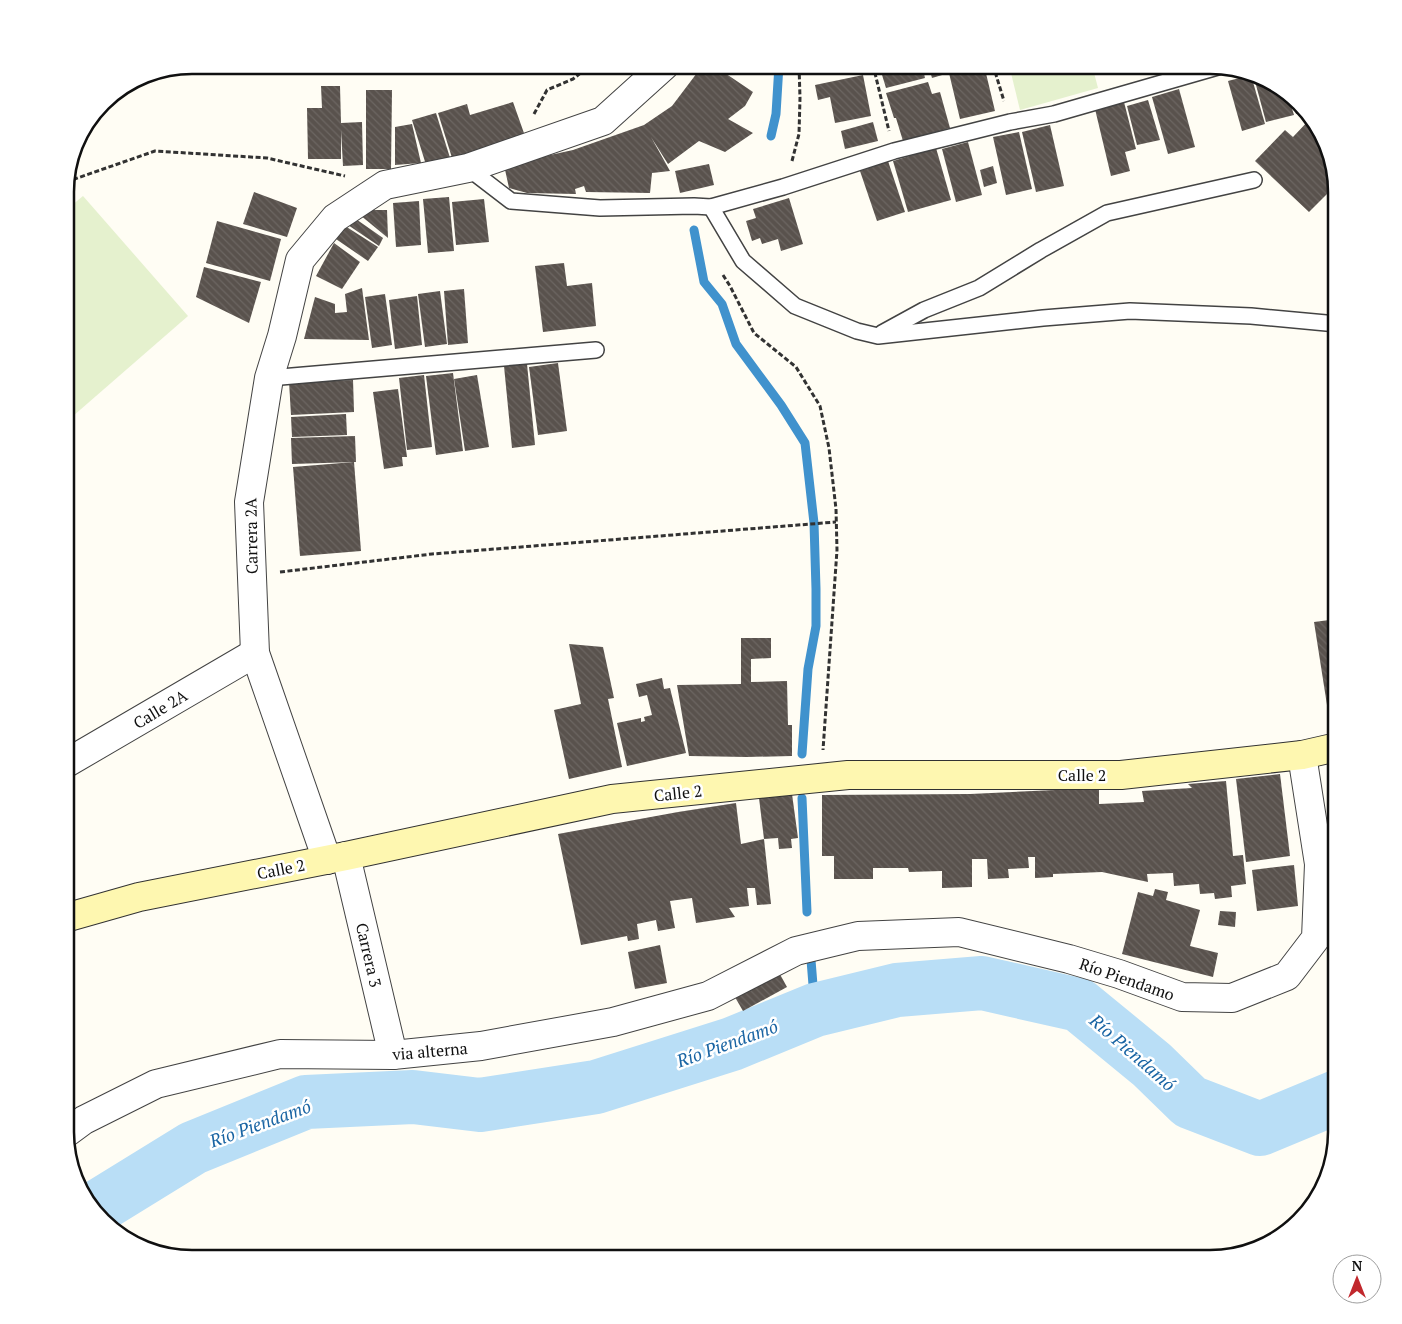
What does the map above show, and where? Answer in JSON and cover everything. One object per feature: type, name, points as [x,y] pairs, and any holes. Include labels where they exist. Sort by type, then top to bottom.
[{"type":"street","points":[[385,185],[468,168],[603,121],[655,74]]},
{"type":"street","name":"Carrera 2A","points":[[336,858],[255,653],[249,502],[269,378],[282,336],[300,260],[335,218],[385,185]]},
{"type":"street","name":"Calle 2A","points":[[74,759],[255,653]]},
{"type":"street","name":"Calle 2","points":[[74,915],[139,897],[336,858],[612,799],[848,775],[1120,775],[1302,755],[1328,749]]},
{"type":"street","name":"Río Piendamo","points":[[796,951],[858,936],[959,932],[1069,959],[1119,974],[1182,997],[1232,998],[1287,976],[1316,938],[1319,864],[1302,755]]},
{"type":"street","name":"Carrera 3","points":[[336,858],[393,1055]]},
{"type":"street","name":"via alterna","points":[[74,1127],[84,1120],[156,1084],[280,1054],[393,1055],[481,1046],[613,1022],[708,996],[796,951]]},
{"type":"lane","points":[[468,168],[511,201],[600,208],[711,207],[783,188],[894,151],[1010,122],[1054,114],[1190,74]]},
{"type":"lane","points":[[878,336],[924,310],[979,288],[1041,250],[1107,214],[1254,180]]},
{"type":"lane","points":[[711,207],[743,260],[795,306],[857,331],[878,336],[1043,318],[1130,311],[1251,316],[1328,323]]},
{"type":"lane","points":[[269,378],[596,350]]},
{"type":"path","points":[[533,117],[547,90],[573,79],[579,74]]},
{"type":"path","points":[[783,188],[799,134],[799,74]]},
{"type":"path","points":[[875,74],[894,151]]},
{"type":"path","points":[[996,74],[1010,122]]},
{"type":"path","points":[[75,179],[155,151],[267,158],[385,185]]},
{"type":"path","points":[[720,271],[730,286],[754,333],[796,367],[820,406],[829,448],[837,550],[826,690],[822,778]]},
{"type":"path","points":[[252,576],[432,554],[836,522]]},
{"type":"green space","points":[[1011,74],[1094,74],[1098,88],[1020,110]]},
{"type":"green space","points":[[83,196],[188,316],[74,415],[74,204]]},
{"type":"building","points":[[696,74],[726,74],[753,92],[745,106],[728,119],[753,133],[725,152],[699,141],[668,164],[651,137],[670,171],[652,173],[650,193],[586,192],[584,186],[575,189],[576,194],[527,193],[509,188],[504,165],[573,150],[644,125],[672,106]]},
{"type":"building","points":[[882,74],[924,74],[925,78],[886,88]]},
{"type":"building","points":[[931,74],[946,74],[932,78]]},
{"type":"building","points":[[949,74],[986,74],[995,111],[960,119]]},
{"type":"building","points":[[863,75],[871,116],[835,123],[830,97],[818,100],[815,85]]},
{"type":"building","points":[[1240,78],[1253,82],[1265,124],[1242,131],[1228,81]]},
{"type":"building","points":[[928,82],[932,94],[940,92],[950,128],[903,141],[886,93]]},
{"type":"building","points":[[1255,83],[1276,94],[1291,105],[1294,115],[1266,122]]},
{"type":"building","points":[[321,86],[340,86],[341,123],[362,122],[363,165],[343,166],[341,130],[341,159],[308,159],[307,108],[322,108]]},
{"type":"building","points":[[1179,89],[1195,147],[1168,154],[1152,97]]},
{"type":"building","points":[[366,90],[392,90],[391,169],[366,169]]},
{"type":"building","points":[[1148,100],[1160,140],[1137,145],[1127,106]]},
{"type":"building","points":[[513,102],[525,136],[453,161],[438,113],[467,104],[470,115]]},
{"type":"building","points":[[1124,102],[1136,149],[1125,152],[1130,171],[1111,176],[1095,109]]},
{"type":"building","points":[[436,113],[451,161],[427,168],[412,120]]},
{"type":"building","points":[[873,122],[878,141],[845,149],[841,131]]},
{"type":"building","points":[[1306,123],[1316,139],[1324,161],[1328,193],[1309,212],[1255,161],[1285,130],[1293,137]]},
{"type":"building","points":[[412,124],[421,163],[395,165],[395,127]]},
{"type":"building","points":[[1050,125],[1064,186],[1036,192],[1022,132]]},
{"type":"building","points":[[1019,132],[1032,189],[1006,195],[993,137]]},
{"type":"building","points":[[968,142],[982,195],[956,202],[942,149]]},
{"type":"building","points":[[936,148],[951,200],[908,212],[893,161]]},
{"type":"building","points":[[888,161],[905,212],[877,221],[860,171]]},
{"type":"building","points":[[709,164],[714,185],[680,193],[675,171]]},
{"type":"building","points":[[993,166],[997,183],[984,187],[980,170]]},
{"type":"building","points":[[254,192],[297,208],[287,237],[243,224]]},
{"type":"building","points":[[449,197],[454,251],[428,253],[423,199]]},
{"type":"building","points":[[789,198],[803,244],[781,251],[778,239],[762,244],[760,238],[752,241],[746,221],[756,218],[753,209]]},
{"type":"building","points":[[484,199],[489,242],[456,245],[452,202]]},
{"type":"building","points":[[419,201],[421,245],[396,247],[393,203]]},
{"type":"building","points":[[354,210],[387,210],[388,238]]},
{"type":"building","points":[[353,217],[383,238],[379,246],[348,225]]},
{"type":"building","points":[[217,221],[281,239],[270,281],[206,263]]},
{"type":"building","points":[[342,224],[378,247],[368,261],[333,237]]},
{"type":"building","points":[[334,243],[360,262],[342,289],[316,276]]},
{"type":"building","points":[[564,263],[567,286],[592,283],[596,326],[543,332],[535,266]]},
{"type":"building","points":[[204,267],[261,282],[249,323],[196,297]]},
{"type":"building","points":[[362,288],[369,340],[304,339],[315,297],[335,304],[335,313],[347,312],[345,294]]},
{"type":"building","points":[[464,289],[468,343],[448,345],[444,291]]},
{"type":"building","points":[[440,291],[447,344],[425,347],[418,294]]},
{"type":"building","points":[[385,294],[392,345],[372,348],[365,297]]},
{"type":"building","points":[[417,296],[422,345],[395,349],[389,300]]},
{"type":"building","points":[[558,363],[567,431],[538,435],[529,367]]},
{"type":"building","points":[[527,364],[535,445],[512,448],[504,366]]},
{"type":"building","points":[[453,373],[463,451],[436,455],[426,376]]},
{"type":"building","points":[[424,375],[432,447],[407,450],[399,378]]},
{"type":"building","points":[[477,375],[489,447],[465,451],[454,379]]},
{"type":"building","points":[[353,380],[354,412],[291,415],[289,382]]},
{"type":"building","points":[[398,389],[407,457],[402,457],[403,466],[384,469],[373,392]]},
{"type":"building","points":[[346,414],[347,435],[292,437],[291,417]]},
{"type":"building","points":[[355,436],[356,462],[292,464],[291,438]]},
{"type":"building","points":[[354,462],[361,551],[300,556],[293,467]]},
{"type":"building","points":[[1328,620],[1328,712],[1314,622]]},
{"type":"building","points":[[741,638],[771,638],[771,658],[751,659],[751,682],[787,681],[788,725],[792,725],[792,756],[689,756],[677,685],[741,684]]},
{"type":"building","points":[[569,644],[603,647],[614,698],[608,699],[622,767],[569,779],[554,710],[581,704]]},
{"type":"building","points":[[662,678],[664,689],[670,688],[686,753],[627,766],[617,723],[641,718],[641,722],[645,721],[644,717],[652,715],[647,695],[639,697],[636,684]]},
{"type":"building","points":[[1280,774],[1290,856],[1246,862],[1236,779]]},
{"type":"building","points":[[1226,781],[1233,856],[1243,855],[1246,884],[1231,886],[1232,897],[1215,899],[1214,893],[1200,894],[1199,884],[1174,886],[1173,873],[1147,874],[1148,882],[1102,872],[1053,874],[1053,877],[1035,878],[1035,857],[1028,857],[1029,868],[1008,869],[1009,878],[988,879],[987,859],[972,859],[972,887],[942,888],[942,871],[909,872],[908,868],[873,868],[873,879],[834,879],[834,856],[822,856],[822,795],[970,794],[1099,788],[1099,804],[1144,802],[1142,791],[1192,788],[1188,784]]},
{"type":"building","points":[[792,794],[798,838],[791,839],[792,848],[779,849],[778,838],[764,839],[759,798]]},
{"type":"building","points":[[736,803],[741,844],[764,839],[771,904],[757,905],[755,888],[747,888],[749,906],[729,908],[735,917],[696,923],[692,898],[670,901],[675,928],[658,931],[656,920],[637,924],[639,939],[628,941],[627,936],[581,945],[558,834]]},
{"type":"building","points":[[1294,865],[1298,906],[1257,911],[1252,870]]},
{"type":"building","points":[[1155,889],[1168,892],[1166,900],[1200,910],[1190,946],[1218,953],[1213,977],[1122,954],[1138,892],[1153,896]]},
{"type":"building","points":[[1220,911],[1236,912],[1235,927],[1218,925]]},
{"type":"building","points":[[660,945],[667,983],[635,989],[628,952]]},
{"type":"building","points":[[772,960],[787,987],[743,1011],[728,985]]},
{"type":"waterway","points":[[771,136],[776,114],[778,74]]},
{"type":"waterway","points":[[694,230],[704,282],[722,304],[736,344],[781,405],[805,443],[814,523],[816,626],[808,669],[802,754]]},
{"type":"waterway","points":[[802,798],[807,912]]},
{"type":"waterway","points":[[811,960],[815,1010]]},
{"type":"waterway","name":"Río Piendamó","points":[[100,1206],[193,1148],[306,1102],[413,1097],[480,1105],[596,1087],[732,1044],[815,1010],[897,990],[982,983],[1079,1005],[1152,1065],[1190,1102],[1260,1129],[1328,1101]]}]
